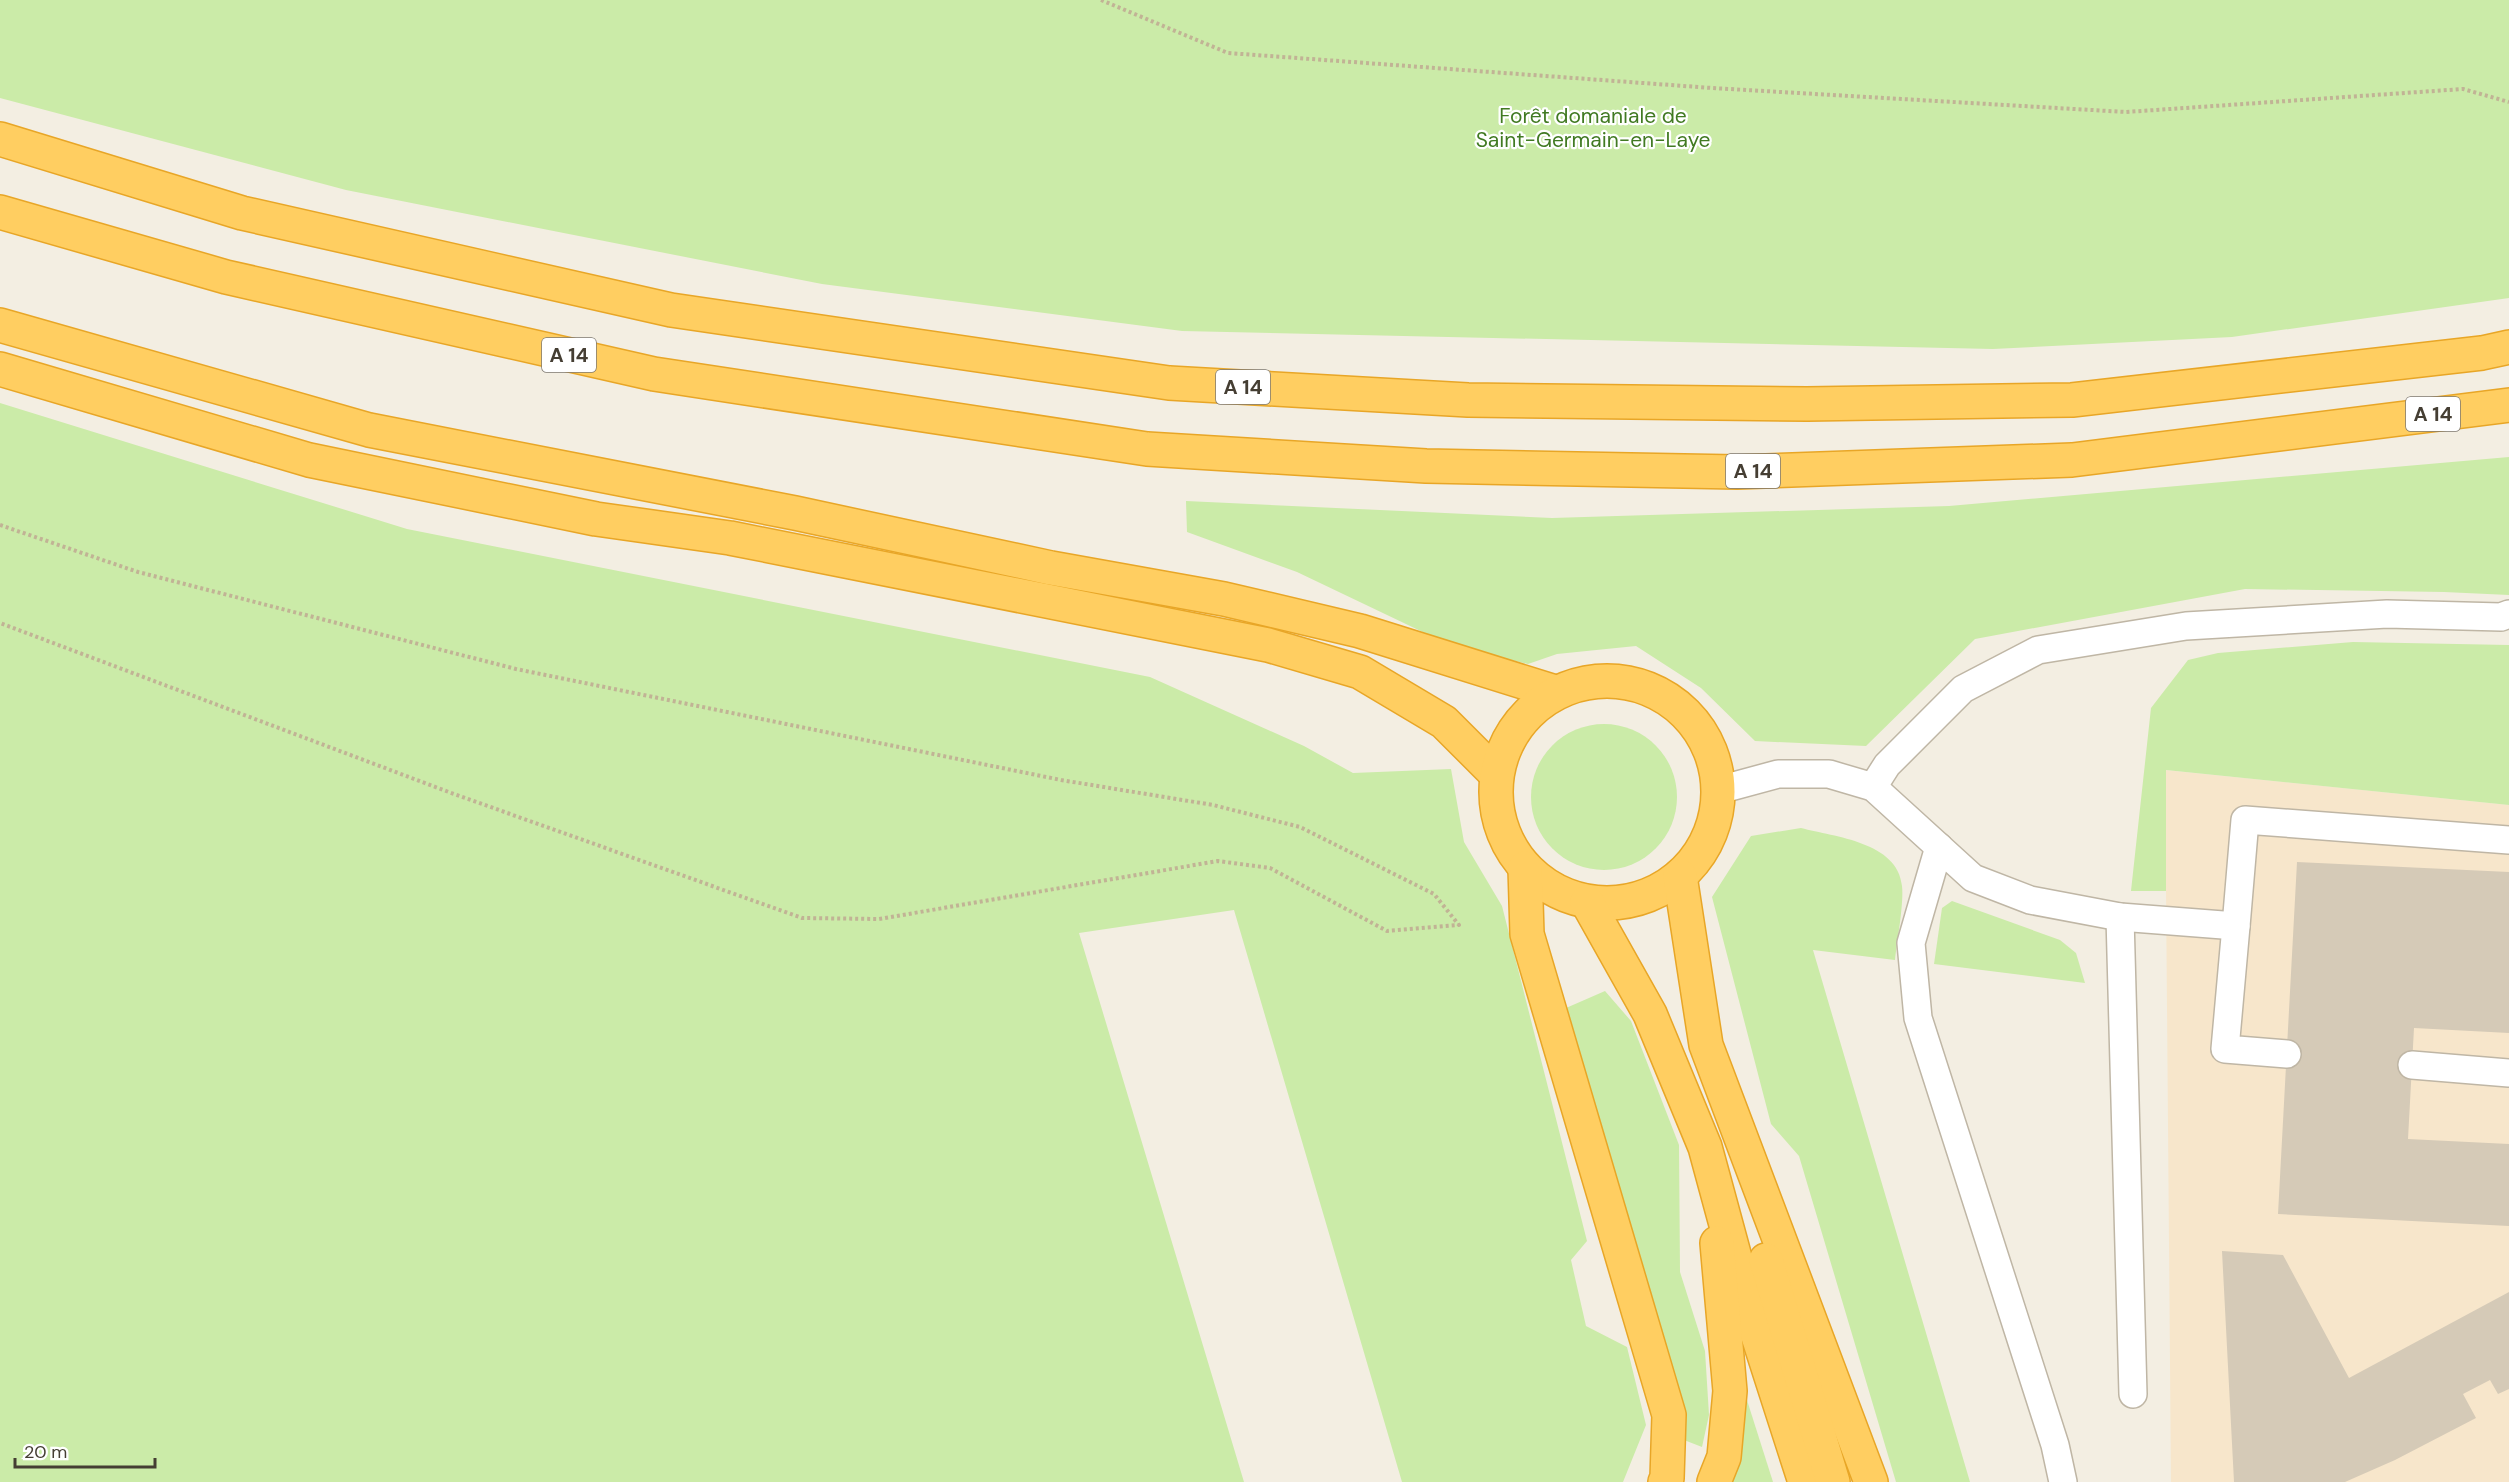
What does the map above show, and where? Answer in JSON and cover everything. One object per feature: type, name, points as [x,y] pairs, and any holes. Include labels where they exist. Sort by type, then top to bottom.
[{"type":"highway","name":"A 14","points":[[0,139],[242,213],[671,310],[1169,383],[1468,399],[1807,404],[2072,400],[2482,353],[2509,347]]},
{"type":"highway","name":"A 14","points":[[0,212],[226,277],[654,374],[1147,450],[1426,466],[1760,471],[2072,460],[2509,405]]},
{"type":"highway","points":[[0,325],[369,430],[795,513],[1051,568],[1224,599],[1360,631],[1555,692]]},
{"type":"highway","points":[[0,369],[309,460],[596,519],[730,538],[1268,645],[1360,672],[1444,722],[1496,774]]},
{"type":"highway","points":[[1611,680],[1639,684],[1666,696],[1689,715],[1705,738],[1715,762],[1719,789],[1710,836],[1699,855],[1680,876],[1657,891],[1632,900],[1612,903],[1587,902],[1554,890],[1525,868],[1510,848],[1496,808],[1496,774],[1509,738],[1532,709],[1555,692],[1582,683],[1611,680]]},
{"type":"highway","points":[[1525,868],[1527,934],[1669,1415],[1665,1482]]},
{"type":"highway","points":[[1680,876],[1706,1045],[1734,1155],[1833,1482]]},
{"type":"highway","points":[[1587,902],[1650,1014],[1705,1147],[1748,1302],[1805,1482]]},
{"type":"highway","points":[[1706,1045],[1871,1482]]},
{"type":"highway","points":[[1712,1175],[1722,1320],[1730,1391],[1724,1457],[1714,1482]]},
{"type":"lane","points":[[1873,787],[1887,765],[1963,689],[2038,650],[2186,626],[2387,614],[2501,617],[2509,614]]},
{"type":"lane","points":[[1719,789],[1778,774],[1829,774],[1873,787],[1973,878],[2021,896],[2120,917],[2236,926]]},
{"type":"lane","points":[[2287,1054],[2225,1049],[2245,820],[2509,840]]},
{"type":"lane","points":[[1939,847],[1911,943],[1918,1018],[2055,1445],[2063,1482]]},
{"type":"lane","points":[[2120,917],[2133,1394]]},
{"type":"lane","points":[[2412,1065],[2509,1073]]},
{"type":"path","points":[[1101,0],[1228,53],[1701,87],[2126,112],[2463,89],[2509,102]]},
{"type":"path","points":[[0,525],[138,572],[516,669],[1061,780],[1213,805],[1300,827],[1434,894],[1459,925],[1387,931],[1270,868],[1218,861],[879,919],[802,918],[443,790],[0,623]]},
{"type":"shaded area","points":[[2165,770],[2509,805],[2509,1482],[2171,1482]]},
{"type":"green space","name":"Forêt domaniale de Saint-Germain-en-Laye","points":[[0,0],[2509,0],[2509,298],[2232,337],[1993,349],[1182,331],[822,284],[346,190],[0,98]]},
{"type":"green space","points":[[0,403],[407,529],[1150,677],[1304,746],[1353,773],[1451,769],[1464,842],[1502,906],[1587,1241],[1571,1260],[1586,1326],[1627,1347],[1646,1425],[1623,1482],[1402,1482],[1234,910],[1079,933],[1244,1482],[0,1482]]},
{"type":"green space","points":[[2509,457],[2509,595],[2245,589],[1975,639],[1866,746],[1755,741],[1701,688],[1636,646],[1557,654],[1528,664],[1452,646],[1297,572],[1187,532],[1186,501],[1552,518],[1949,506]]},
{"type":"green space","points":[[2353,642],[2509,645],[2509,805],[2166,770],[2166,891],[2131,891],[2151,708],[2188,660],[2218,653]]},
{"type":"green space","points":[[1604,724],[1632,730],[1655,746],[1671,769],[1677,797],[1671,825],[1655,848],[1632,864],[1604,870],[1576,864],[1553,848],[1537,825],[1531,797],[1537,769],[1553,746],[1576,730]]},
{"type":"green space","points":[[1801,828],[1847,839],[1877,851],[1898,871],[1902,886],[1895,960],[1813,950],[1970,1482],[1896,1482],[1799,1156],[1771,1124],[1712,897],[1751,836]]},
{"type":"green space","points":[[1952,901],[2060,940],[2076,953],[2085,983],[1934,964],[1942,908]]},
{"type":"green space","points":[[1605,991],[1631,1021],[1679,1145],[1680,1272],[1705,1351],[1709,1415],[1702,1447],[1684,1440],[1681,1411],[1566,1008]]},
{"type":"green space","points":[[1746,1397],[1773,1482],[1733,1482]]},
{"type":"building","points":[[2297,862],[2509,872],[2509,1033],[2414,1028],[2408,1139],[2509,1144],[2509,1226],[2278,1214]]},
{"type":"building","points":[[2222,1251],[2283,1255],[2349,1378],[2509,1292],[2509,1389],[2498,1394],[2490,1380],[2463,1394],[2476,1418],[2395,1460],[2345,1482],[2234,1482]]}]
